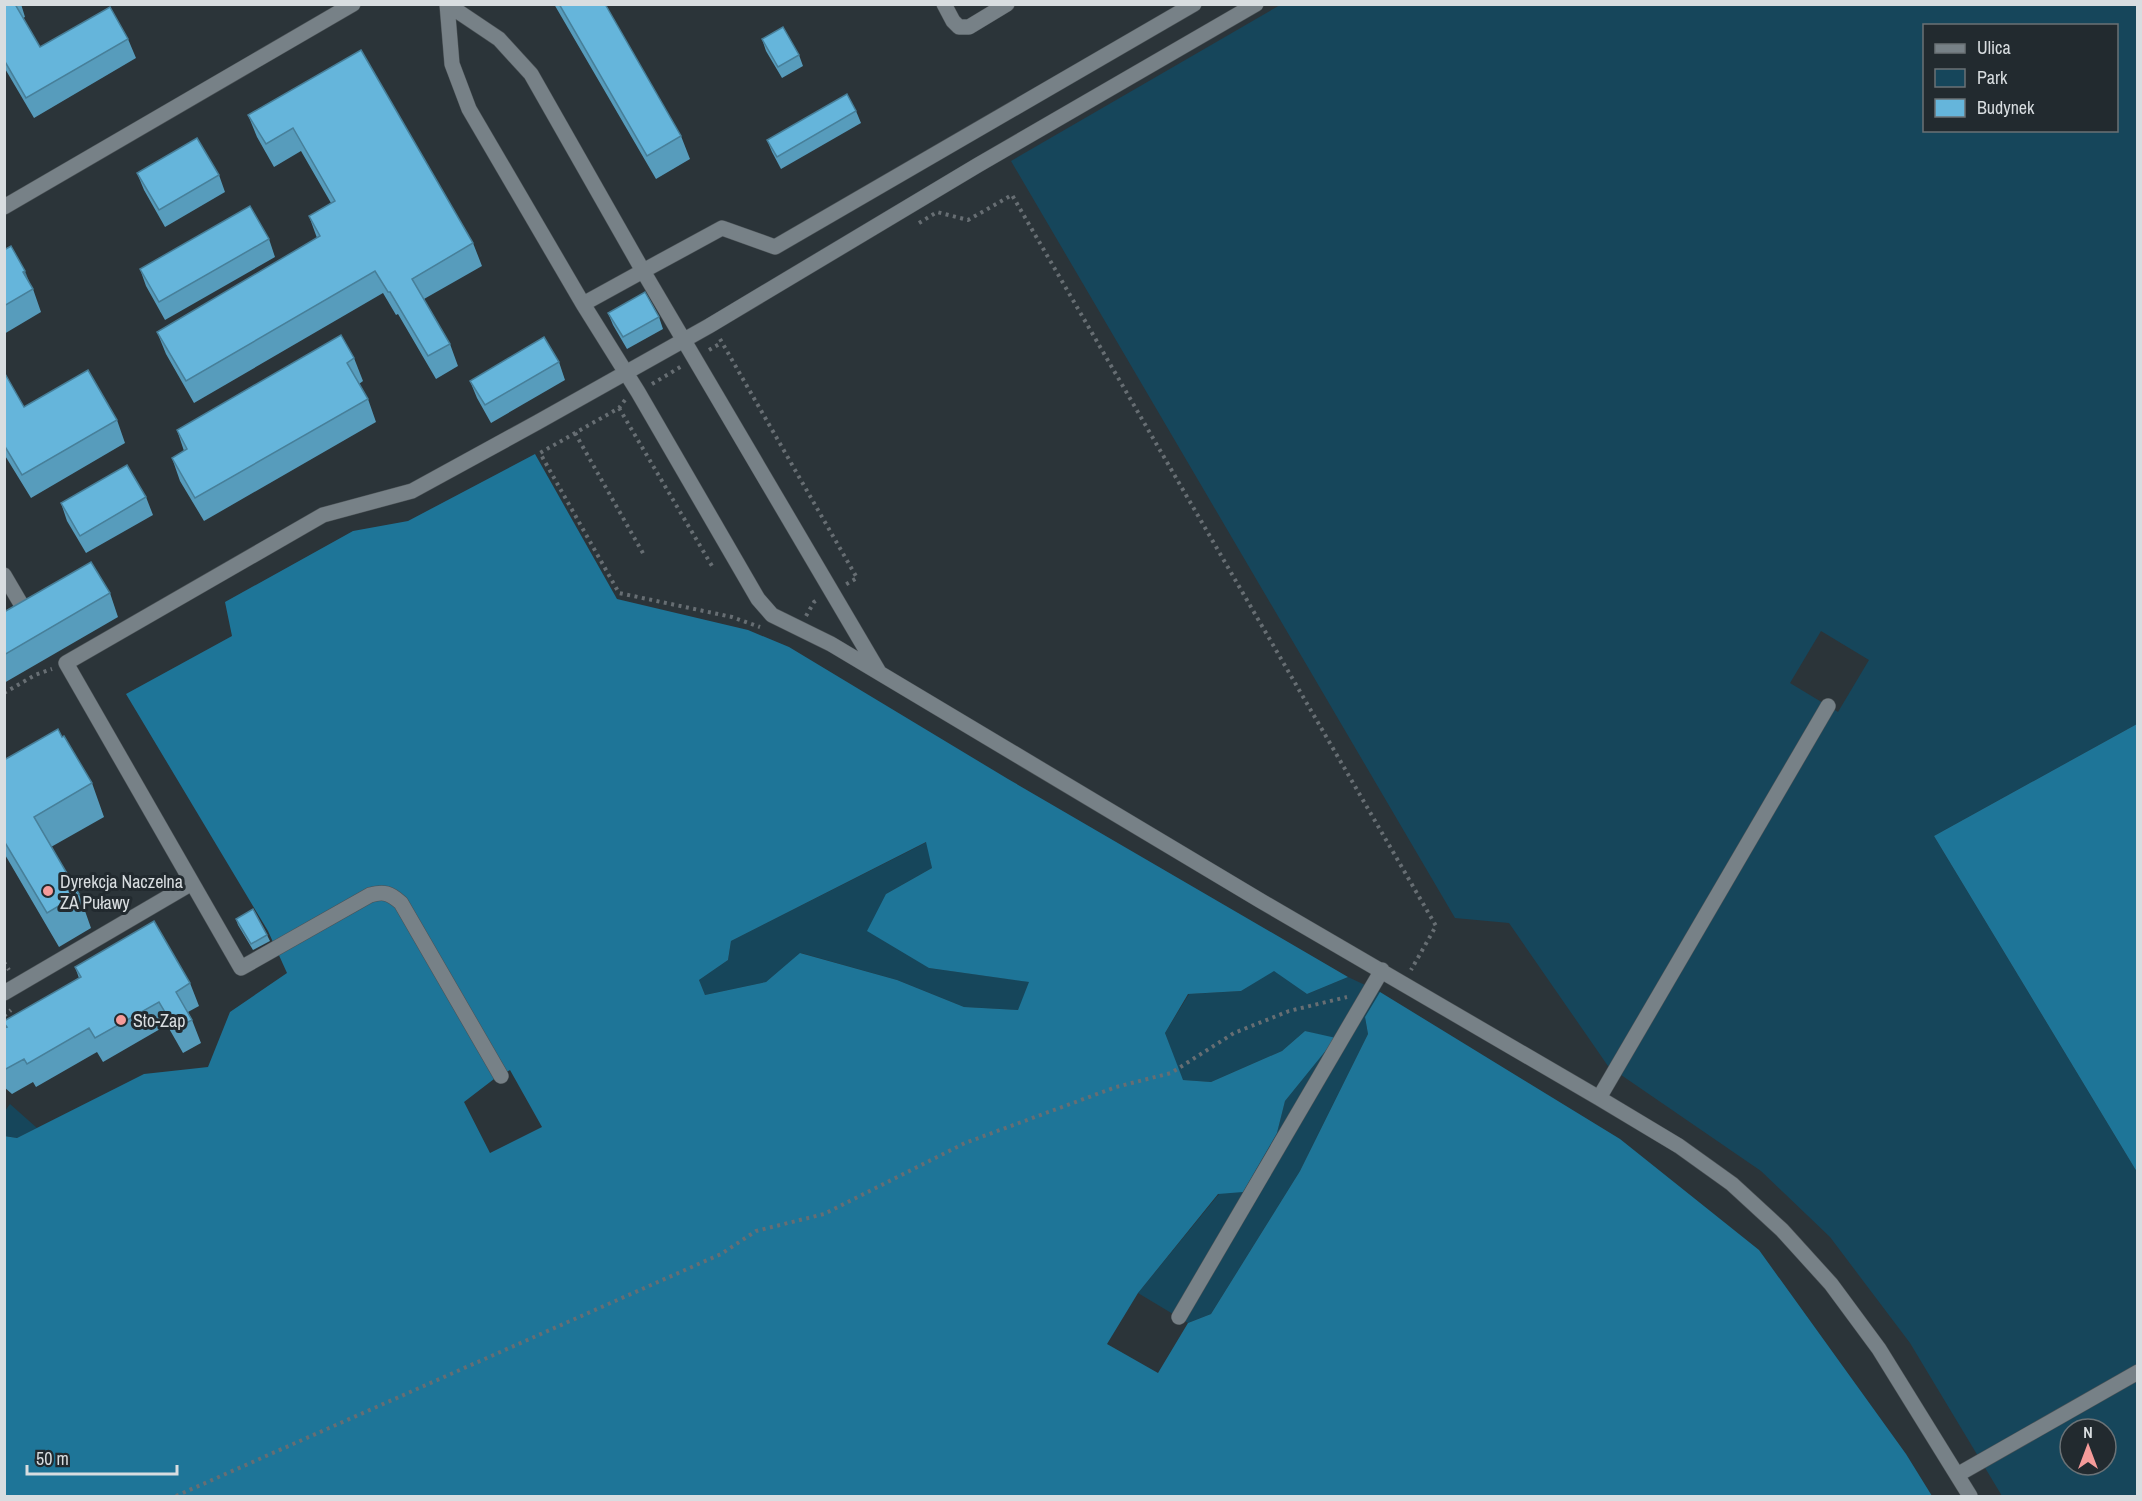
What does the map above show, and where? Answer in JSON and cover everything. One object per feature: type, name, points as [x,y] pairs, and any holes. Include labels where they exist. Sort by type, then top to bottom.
[{"type":"street","points":[[4,207],[353,4]]},
{"type":"street","points":[[880,675],[643,271],[531,74],[499,39],[447,4],[452,64],[469,109],[758,599],[772,615],[831,644],[880,675],[1110,809],[1261,901],[1599,1098],[1679,1146],[1732,1184],[1782,1230],[1831,1284],[1879,1349],[1970,1497]]},
{"type":"street","points":[[944,4],[959,27],[969,27],[1007,4]]},
{"type":"street","points":[[583,304],[722,228],[775,247],[1194,4]]},
{"type":"street","points":[[501,1076],[401,903],[392,895],[383,892],[370,895],[241,968],[66,663],[323,515],[412,491],[684,339],[1256,4]]},
{"type":"street","points":[[4,575],[26,601],[4,614]]},
{"type":"street","points":[[1599,1098],[1828,706]]},
{"type":"street","points":[[4,993],[192,883]]},
{"type":"street","points":[[1179,1317],[1365,999],[1377,968]]},
{"type":"street","points":[[1957,1475],[2138,1371]]},
{"type":"path","points":[[916,224],[937,212],[968,220],[1012,195],[1436,926],[1404,983]]},
{"type":"path","points":[[730,332],[719,338],[857,578],[814,602],[800,628]]},
{"type":"path","points":[[722,343],[626,399],[619,408],[540,453],[619,593],[732,617],[763,628]]},
{"type":"path","points":[[619,408],[712,566]]},
{"type":"path","points":[[574,433],[644,555]]},
{"type":"path","points":[[4,693],[35,675],[66,663]]},
{"type":"path","points":[[176,1497],[710,1259],[756,1231],[824,1214],[965,1143],[1116,1087],[1171,1072],[1234,1033],[1289,1011],[1347,997],[1365,999]]},
{"type":"green space","points":[[1280,5],[2137,5],[2137,724],[1934,836],[2137,1172],[2137,1496],[2002,1496],[1910,1343],[1830,1237],[1761,1171],[1608,1066],[1509,923],[1455,918],[1011,161]],"holes":[[[1821,631],[1869,660],[1838,712],[1790,683]]]},
{"type":"green space","points":[[927,842],[932,868],[886,894],[929,968],[1030,982],[1018,1010],[964,1007],[897,980],[801,953],[766,982],[705,995],[699,980],[728,960],[731,941]]},
{"type":"green space","points":[[1274,970],[1307,994],[1348,977],[1380,992],[1365,1017],[1368,1034],[1300,1171],[1211,1314],[1188,1323],[1138,1293],[1219,1194],[1277,1133],[1285,1101],[1335,1039],[1305,1031],[1282,1051],[1211,1082],[1182,1080],[1165,1033],[1189,994],[1241,991]]},
{"type":"green space","points":[[10,1104],[37,1128],[17,1138],[5,1136],[5,1111]]},
{"type":"shaded area","points":[[535,454],[617,599],[748,630],[789,647],[1008,779],[1348,977],[1307,994],[1274,971],[1241,991],[1188,994],[1165,1033],[1183,1080],[1211,1082],[1282,1051],[1305,1031],[1336,1038],[1285,1101],[1277,1133],[1243,1192],[1218,1194],[1138,1293],[1107,1344],[1158,1373],[1188,1323],[1211,1314],[1300,1171],[1368,1034],[1365,1017],[1380,992],[1620,1139],[1759,1250],[1906,1454],[1932,1496],[5,1496],[4,1136],[17,1138],[144,1074],[208,1067],[230,1012],[287,973],[268,931],[126,694],[232,636],[225,602],[353,531],[408,521]],"holes":[[[926,842],[932,868],[886,894],[867,931],[929,968],[1029,982],[1018,1010],[964,1007],[897,980],[800,953],[766,982],[705,995],[699,980],[728,960],[731,941]],[[510,1070],[542,1127],[490,1153],[464,1102]]]},
{"type":"shaded area","points":[[2137,724],[2137,1172],[1934,836]]},
{"type":"building","points":[[4,4],[15,4],[40,47],[110,7],[128,39],[26,98],[4,60]]},
{"type":"building","points":[[559,4],[605,4],[681,136],[647,156]]},
{"type":"building","points":[[783,27],[799,55],[778,67],[762,39]]},
{"type":"building","points":[[361,50],[473,243],[412,279],[450,344],[428,356],[375,271],[186,381],[157,332],[320,236],[309,216],[335,201],[293,128],[266,144],[248,115]]},
{"type":"building","points":[[847,94],[856,111],[777,157],[767,140]]},
{"type":"building","points":[[197,138],[219,175],[159,210],[137,173]]},
{"type":"building","points":[[250,206],[269,239],[159,302],[140,269]]},
{"type":"building","points":[[11,246],[33,289],[4,306],[4,250]]},
{"type":"building","points":[[645,292],[659,317],[623,337],[608,313]]},
{"type":"building","points":[[341,335],[354,358],[347,363],[368,399],[195,498],[172,458],[187,449],[177,430]]},
{"type":"building","points":[[544,337],[559,362],[485,405],[470,381]]},
{"type":"building","points":[[88,370],[117,420],[22,475],[4,445],[4,372],[24,407]]},
{"type":"building","points":[[127,465],[146,497],[80,536],[61,503]]},
{"type":"building","points":[[91,562],[110,593],[4,655],[4,612]]},
{"type":"building","points":[[58,729],[92,783],[34,817],[79,894],[47,913],[4,841],[4,760]]},
{"type":"building","points":[[253,909],[267,935],[251,944],[236,919]]},
{"type":"building","points":[[154,921],[190,983],[176,992],[192,1020],[175,1029],[159,1002],[95,1038],[89,1028],[27,1064],[24,1059],[4,1070],[4,1028],[7,1027],[4,1021],[81,977],[75,967]]},
{"type":"place","name":"Dyrekcja Naczelna ZA Puławy","points":[[48,891]]},
{"type":"place","name":"Sto-Zap","points":[[121,1020]]}]
